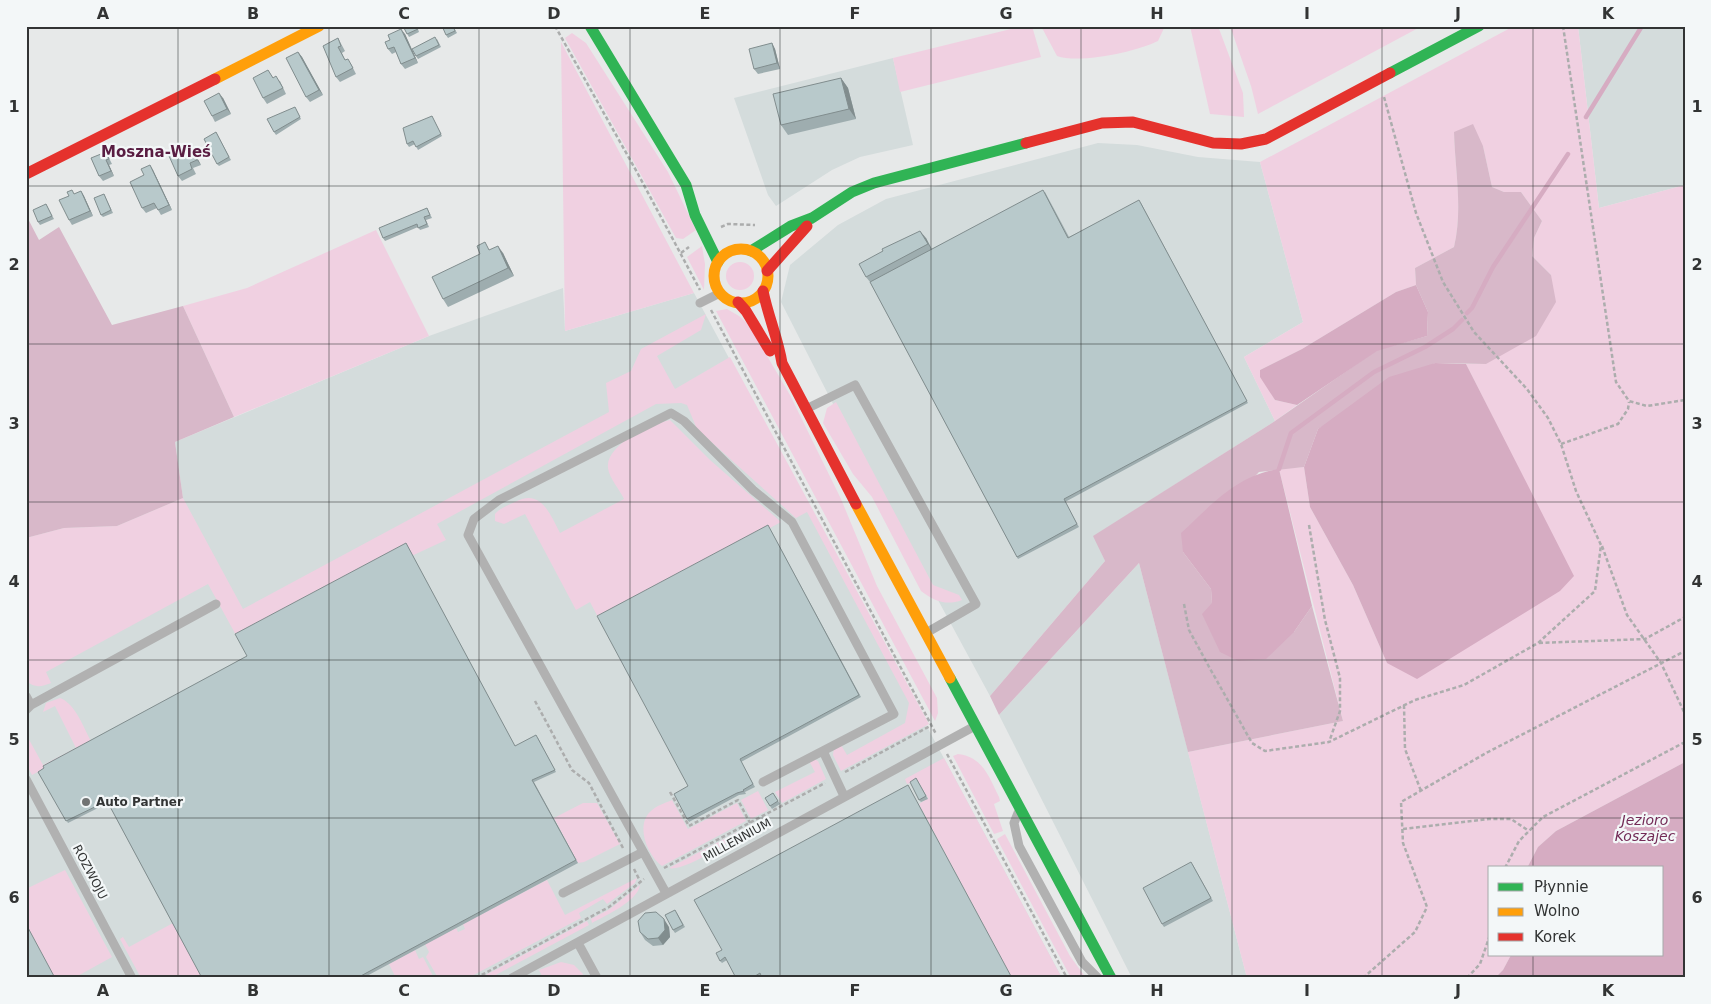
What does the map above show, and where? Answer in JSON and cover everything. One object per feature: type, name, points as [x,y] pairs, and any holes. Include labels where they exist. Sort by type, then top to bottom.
[{"type":"street","points":[[26,174],[319,26]]},
{"type":"street","points":[[590,26],[686,185],[702,202]]},
{"type":"street","points":[[763,291],[752,300],[738,302],[728,299],[720,293],[714,278],[718,262],[728,252],[812,218],[852,192],[874,183],[1102,123],[1133,122],[1213,144],[1241,144],[1266,139],[1479,26]]},
{"type":"street","points":[[686,185],[695,215],[718,262]]},
{"type":"street","points":[[767,271],[777,258],[801,237],[812,218]]},
{"type":"street","points":[[741,248],[763,261],[767,271],[763,291],[767,311],[779,343],[782,363]]},
{"type":"street","points":[[738,302],[746,311],[767,348],[782,363],[1111,978]]},
{"type":"lane","points":[[703,302],[720,293]]},
{"type":"lane","points":[[806,409],[855,385],[976,604],[926,633]]},
{"type":"lane","points":[[666,892],[468,535],[474,519],[499,500],[670,413],[684,421],[753,490],[792,522],[894,714],[763,782]]},
{"type":"lane","points":[[26,696],[29,708],[216,604]]},
{"type":"lane","name":"MILLENNIUM","points":[[512,978],[578,943],[666,892],[975,726]]},
{"type":"lane","points":[[823,752],[844,796]]},
{"type":"lane","name":"ROZWOJU","points":[[26,779],[132,978]]},
{"type":"lane","points":[[1020,808],[1014,823],[1018,846],[1082,962],[1098,978]]},
{"type":"lane","points":[[563,893],[643,852]]},
{"type":"lane","points":[[578,943],[597,978]]},
{"type":"path","points":[[555,26],[638,174],[703,302],[1067,978]]},
{"type":"path","points":[[1563,26],[1616,382],[1629,401],[1647,406],[1685,400]]},
{"type":"path","points":[[1380,79],[1416,213],[1443,282],[1474,332],[1527,389],[1548,418],[1561,444],[1576,491],[1601,545],[1627,614],[1662,663],[1685,714]]},
{"type":"path","points":[[725,225],[729,224]]},
{"type":"path","points":[[1561,444],[1618,424],[1628,409],[1629,401]]},
{"type":"path","points":[[1309,525],[1325,620],[1340,678],[1340,711],[1329,742]]},
{"type":"path","points":[[1184,604],[1189,630],[1208,665],[1252,743],[1266,751],[1329,742],[1404,706],[1464,685],[1538,643],[1595,591],[1601,545]]},
{"type":"path","points":[[1538,643],[1645,639],[1685,617]]},
{"type":"path","points":[[1363,978],[1416,932],[1427,907],[1403,843],[1401,802],[1488,752],[1685,651]]},
{"type":"path","points":[[535,701],[572,770],[589,783],[640,881]]},
{"type":"path","points":[[1404,706],[1405,749],[1421,791]]},
{"type":"path","points":[[476,978],[609,907],[640,881],[932,725]]},
{"type":"path","points":[[1506,866],[1519,841],[1543,818],[1685,742]]},
{"type":"path","points":[[670,792],[689,826],[738,800],[750,823]]},
{"type":"path","points":[[1403,829],[1489,819],[1511,819],[1529,831]]},
{"type":"path","points":[[1467,978],[1480,964],[1488,941]]},
{"type":"shaded area","points":[[1023,26],[1032,26],[1041,57],[900,92],[893,58]]},
{"type":"shaded area","points":[[1041,26],[1165,26],[1158,41],[1148,45],[1108,56],[1079,59],[1057,56]]},
{"type":"shaded area","points":[[1190,26],[1218,26],[1243,93],[1244,117],[1210,114]]},
{"type":"shaded area","points":[[1230,26],[1422,26],[1258,114],[1251,86]]},
{"type":"shaded area","points":[[1514,26],[1578,26],[1599,208],[1685,185],[1685,762],[1556,831],[1538,847],[1528,866],[1488,866],[1488,956],[1510,956],[1503,970],[1495,978],[1247,978],[1188,752],[1343,721],[1279,469],[1304,467],[1310,507],[1353,585],[1387,663],[1573,577],[1466,364],[1486,364],[1551,275],[1532,256],[1534,238],[1542,221],[1521,192],[1504,192],[1492,187],[1483,146],[1454,132],[1458,218],[1454,247],[1415,268],[1416,285],[1396,292],[1302,349],[1260,370],[1275,400],[1297,405],[1275,421],[1244,357],[1303,322],[1260,162]]},
{"type":"shaded area","points":[[1578,26],[1685,26],[1685,185],[1599,208]]},
{"type":"shaded area","points":[[572,33],[586,43],[668,172],[696,230],[683,239],[676,238],[565,38]]},
{"type":"shaded area","points":[[561,42],[694,293],[565,331]]},
{"type":"shaded area","points":[[893,58],[913,145],[860,157],[832,170],[776,206],[768,195],[734,98]]},
{"type":"shaded area","points":[[1473,124],[1483,146],[1492,187],[1504,192],[1521,192],[1542,221],[1534,238],[1532,256],[1551,275],[1556,302],[1536,336],[1486,364],[1435,363],[1318,429],[1304,467],[1259,472],[1183,552],[1211,589],[1212,603],[1294,632],[1312,606],[1343,721],[1188,752],[1139,563],[999,715],[990,696],[1105,561],[1093,536],[1275,421],[1377,350],[1427,336],[1428,312],[1416,285],[1415,268],[1454,247],[1457,233],[1458,204],[1454,132]]},
{"type":"shaded area","points":[[1098,143],[1137,145],[1198,157],[1260,162],[1303,322],[1244,357],[1275,421],[1094,536],[1105,561],[990,696],[854,445],[781,302],[790,265],[838,225],[886,199]]},
{"type":"shaded area","points":[[26,215],[39,240],[59,227],[112,325],[183,306],[234,417],[175,442],[183,498],[117,526],[64,528],[26,538]]},
{"type":"shaded area","points":[[376,230],[429,336],[234,417],[183,306],[247,288]]},
{"type":"shaded area","points":[[702,246],[705,264],[704,290],[687,257]]},
{"type":"shaded area","points":[[740,262],[750,266],[754,276],[750,286],[740,290],[730,286],[726,276],[730,266]]},
{"type":"shaded area","points":[[563,288],[565,331],[694,293],[1062,978],[26,978],[26,654],[183,498],[175,442],[429,336]]},
{"type":"shaded area","points":[[727,309],[749,325],[790,395],[841,499],[877,586],[937,698],[938,713],[935,721],[716,311]]},
{"type":"shaded area","points":[[706,314],[701,330],[657,356],[675,389],[730,357],[929,724],[841,771],[833,755],[834,748],[841,745],[847,755],[905,723],[909,703],[807,512],[796,518],[697,429],[687,405],[681,403],[656,404],[437,524],[446,540],[237,637],[208,584],[46,672],[51,683],[38,686],[26,681],[26,538],[64,528],[117,526],[183,498],[243,609],[609,412],[606,383],[631,371],[641,349]]},
{"type":"shaded area","points":[[836,402],[933,585],[959,595],[962,600],[951,603],[940,602],[921,591],[872,497],[853,474],[823,423],[827,408]]},
{"type":"shaded area","points":[[670,420],[710,460],[781,522],[599,619],[590,602],[576,610],[525,514],[504,524],[495,521],[495,514],[512,503],[532,498],[544,505],[560,533],[624,499],[609,472],[609,459],[621,444],[631,437],[652,426]]},
{"type":"shaded area","points":[[1139,563],[1247,978],[1132,978],[999,715]]},
{"type":"shaded area","points":[[60,698],[66,701],[75,711],[92,743],[32,775],[26,764],[26,734],[43,765],[76,748],[55,706],[43,712],[46,703]]},
{"type":"shaded area","points":[[958,754],[974,759],[988,775],[999,797],[1000,801],[994,804],[1003,831],[994,834],[953,756]]},
{"type":"shaded area","points":[[944,758],[1062,978],[1012,978],[919,804],[928,798],[918,781],[907,784],[905,779]]},
{"type":"shaded area","points":[[814,759],[818,761],[826,779],[782,803],[775,792],[815,772],[809,761]]},
{"type":"shaded area","points":[[758,791],[768,810],[751,819],[741,800]]},
{"type":"shaded area","points":[[672,800],[688,829],[737,803],[746,821],[662,866],[652,855],[645,840],[644,824],[646,817],[653,809]]},
{"type":"shaded area","points":[[583,803],[597,803],[620,844],[584,862],[578,863],[554,818]]},
{"type":"shaded area","points":[[749,826],[698,860],[676,868],[669,868]]},
{"type":"shaded area","points":[[1005,834],[1070,956],[1086,978],[1071,978],[997,839]]},
{"type":"shaded area","points":[[65,870],[112,957],[74,978],[55,978],[26,925],[26,889]]},
{"type":"shaded area","points":[[637,878],[635,883],[607,904],[603,899],[579,913],[581,918],[468,978],[438,978],[426,957],[429,952],[425,944],[456,928],[458,932],[465,929],[463,924],[547,880],[565,915]]},
{"type":"shaded area","points":[[640,885],[638,891],[627,902],[592,923],[591,919],[610,909]]},
{"type":"shaded area","points":[[587,921],[589,925],[490,978],[480,978]]},
{"type":"shaded area","points":[[173,923],[202,976],[141,978],[120,939],[123,937],[129,947]]},
{"type":"shaded area","points":[[415,950],[419,959],[423,957],[434,978],[396,978],[389,964]]},
{"type":"shaded area","points":[[561,962],[574,965],[583,974],[582,978],[543,978],[539,970]]},
{"type":"water","points":[[1416,285],[1428,312],[1427,336],[1377,351],[1297,405],[1275,400],[1260,377],[1260,370],[1302,349],[1396,292]]},
{"type":"water","points":[[1435,363],[1466,364],[1574,576],[1560,591],[1417,679],[1387,663],[1353,585],[1310,507],[1304,467],[1318,429],[1389,377]]},
{"type":"water","points":[[1279,469],[1312,606],[1294,632],[1266,659],[1238,661],[1220,652],[1202,614],[1212,603],[1211,589],[1183,552],[1181,533],[1214,502],[1237,485],[1249,478]]},
{"type":"water","name":"Jezioro Koszajec","points":[[1685,762],[1685,978],[1495,978],[1503,970],[1510,956],[1664,956],[1664,866],[1528,866],[1538,847],[1556,831]]},
{"type":"building","points":[[403,26],[416,26],[418,29],[407,34]]},
{"type":"building","points":[[442,26],[453,26],[455,31],[446,35]]},
{"type":"building","points":[[401,29],[415,58],[401,64],[394,47],[388,49],[385,42],[390,40],[388,35]]},
{"type":"building","points":[[435,37],[439,45],[416,56],[412,49]]},
{"type":"building","points":[[338,38],[341,46],[338,47],[345,60],[348,59],[353,68],[336,77],[323,46]]},
{"type":"building","points":[[772,43],[777,63],[754,69],[749,49]]},
{"type":"building","points":[[298,52],[319,90],[306,97],[286,58]]},
{"type":"building","points":[[268,70],[273,78],[276,76],[283,88],[263,98],[253,78]]},
{"type":"building","points":[[841,78],[849,109],[781,125],[773,94]]},
{"type":"building","points":[[219,93],[227,109],[212,116],[204,101]]},
{"type":"building","points":[[295,107],[300,117],[274,132],[267,119]]},
{"type":"building","points":[[432,116],[441,134],[416,147],[413,141],[407,144],[403,128]]},
{"type":"building","points":[[216,132],[229,157],[217,164],[204,139]]},
{"type":"building","points":[[191,146],[197,160],[190,163],[192,169],[178,176],[169,156]]},
{"type":"building","points":[[106,152],[109,159],[106,160],[111,171],[99,176],[91,158]]},
{"type":"building","points":[[150,165],[169,205],[158,210],[154,203],[142,208],[130,182],[144,175],[141,169]]},
{"type":"building","points":[[72,190],[74,194],[81,191],[90,211],[69,220],[59,200],[69,196],[67,192]]},
{"type":"building","points":[[1043,190],[1068,238],[1139,200],[1247,401],[1064,499],[1077,524],[1017,557],[870,282]]},
{"type":"building","points":[[104,194],[111,210],[101,215],[94,198]]},
{"type":"building","points":[[46,204],[52,216],[38,222],[33,210]]},
{"type":"building","points":[[427,208],[430,215],[424,217],[427,224],[418,228],[417,224],[383,238],[379,228]]},
{"type":"building","points":[[920,231],[928,244],[866,277],[859,264],[883,251],[882,249]]},
{"type":"building","points":[[485,242],[489,250],[498,246],[508,268],[443,299],[432,277],[480,254],[477,246]]},
{"type":"building","points":[[768,525],[859,695],[740,759],[753,784],[744,791],[687,819],[674,794],[688,786],[597,616]]},
{"type":"building","points":[[406,543],[515,746],[536,735],[555,770],[532,780],[576,860],[357,978],[202,978],[107,801],[66,821],[38,772],[44,768],[43,766],[247,656],[235,634]]},
{"type":"building","points":[[916,778],[926,796],[919,800],[910,782]]},
{"type":"building","points":[[908,785],[1012,978],[762,978],[760,973],[752,978],[736,978],[725,957],[720,961],[716,953],[722,950],[694,900]]},
{"type":"building","points":[[773,793],[778,801],[770,806],[765,798]]},
{"type":"building","points":[[1191,862],[1211,898],[1162,924],[1143,888]]},
{"type":"building","points":[[675,910],[683,925],[673,930],[665,915]]},
{"type":"building","points":[[656,912],[664,919],[665,930],[658,938],[648,939],[640,932],[638,921],[645,913]]},
{"type":"building","points":[[26,924],[55,978],[26,978]]},
{"type":"waterway","points":[[1586,117],[1642,26]]},
{"type":"waterway","points":[[1467,313],[1472,308],[1493,267],[1568,154]]},
{"type":"waterway","points":[[1279,469],[1291,433],[1374,372],[1425,347],[1453,329],[1462,320]]},
{"type":"traffic: fast","points":[[590,26],[686,185],[695,215],[718,262]]},
{"type":"traffic: fast","points":[[1390,73],[1479,26]]},
{"type":"traffic: fast","points":[[751,251],[791,226],[812,218],[852,192],[874,183],[1026,143]]},
{"type":"traffic: fast","points":[[950,678],[1111,978]]},
{"type":"traffic: slow","points":[[215,79],[319,26]]},
{"type":"traffic: slow","points":[[741,249],[751,251],[760,257],[766,266],[768,276],[766,286],[760,295],[751,301],[741,303],[731,301],[722,295],[716,286],[714,276],[716,266],[722,257],[731,251],[741,249]]},
{"type":"traffic: slow","points":[[856,504],[950,678]]},
{"type":"traffic: jam","points":[[1026,143],[1102,123],[1133,122],[1213,143],[1241,144],[1266,139],[1390,73]]},
{"type":"traffic: jam","points":[[26,174],[215,79]]},
{"type":"traffic: jam","points":[[767,271],[807,226]]},
{"type":"traffic: jam","points":[[763,291],[782,363],[856,504]]},
{"type":"traffic: jam","points":[[738,302],[746,311],[770,351]]},
{"type":"place","name":"Auto Partner","points":[[86,802]]},
{"type":"district","name":"Moszna-Wieś","points":[[156,152]]}]
